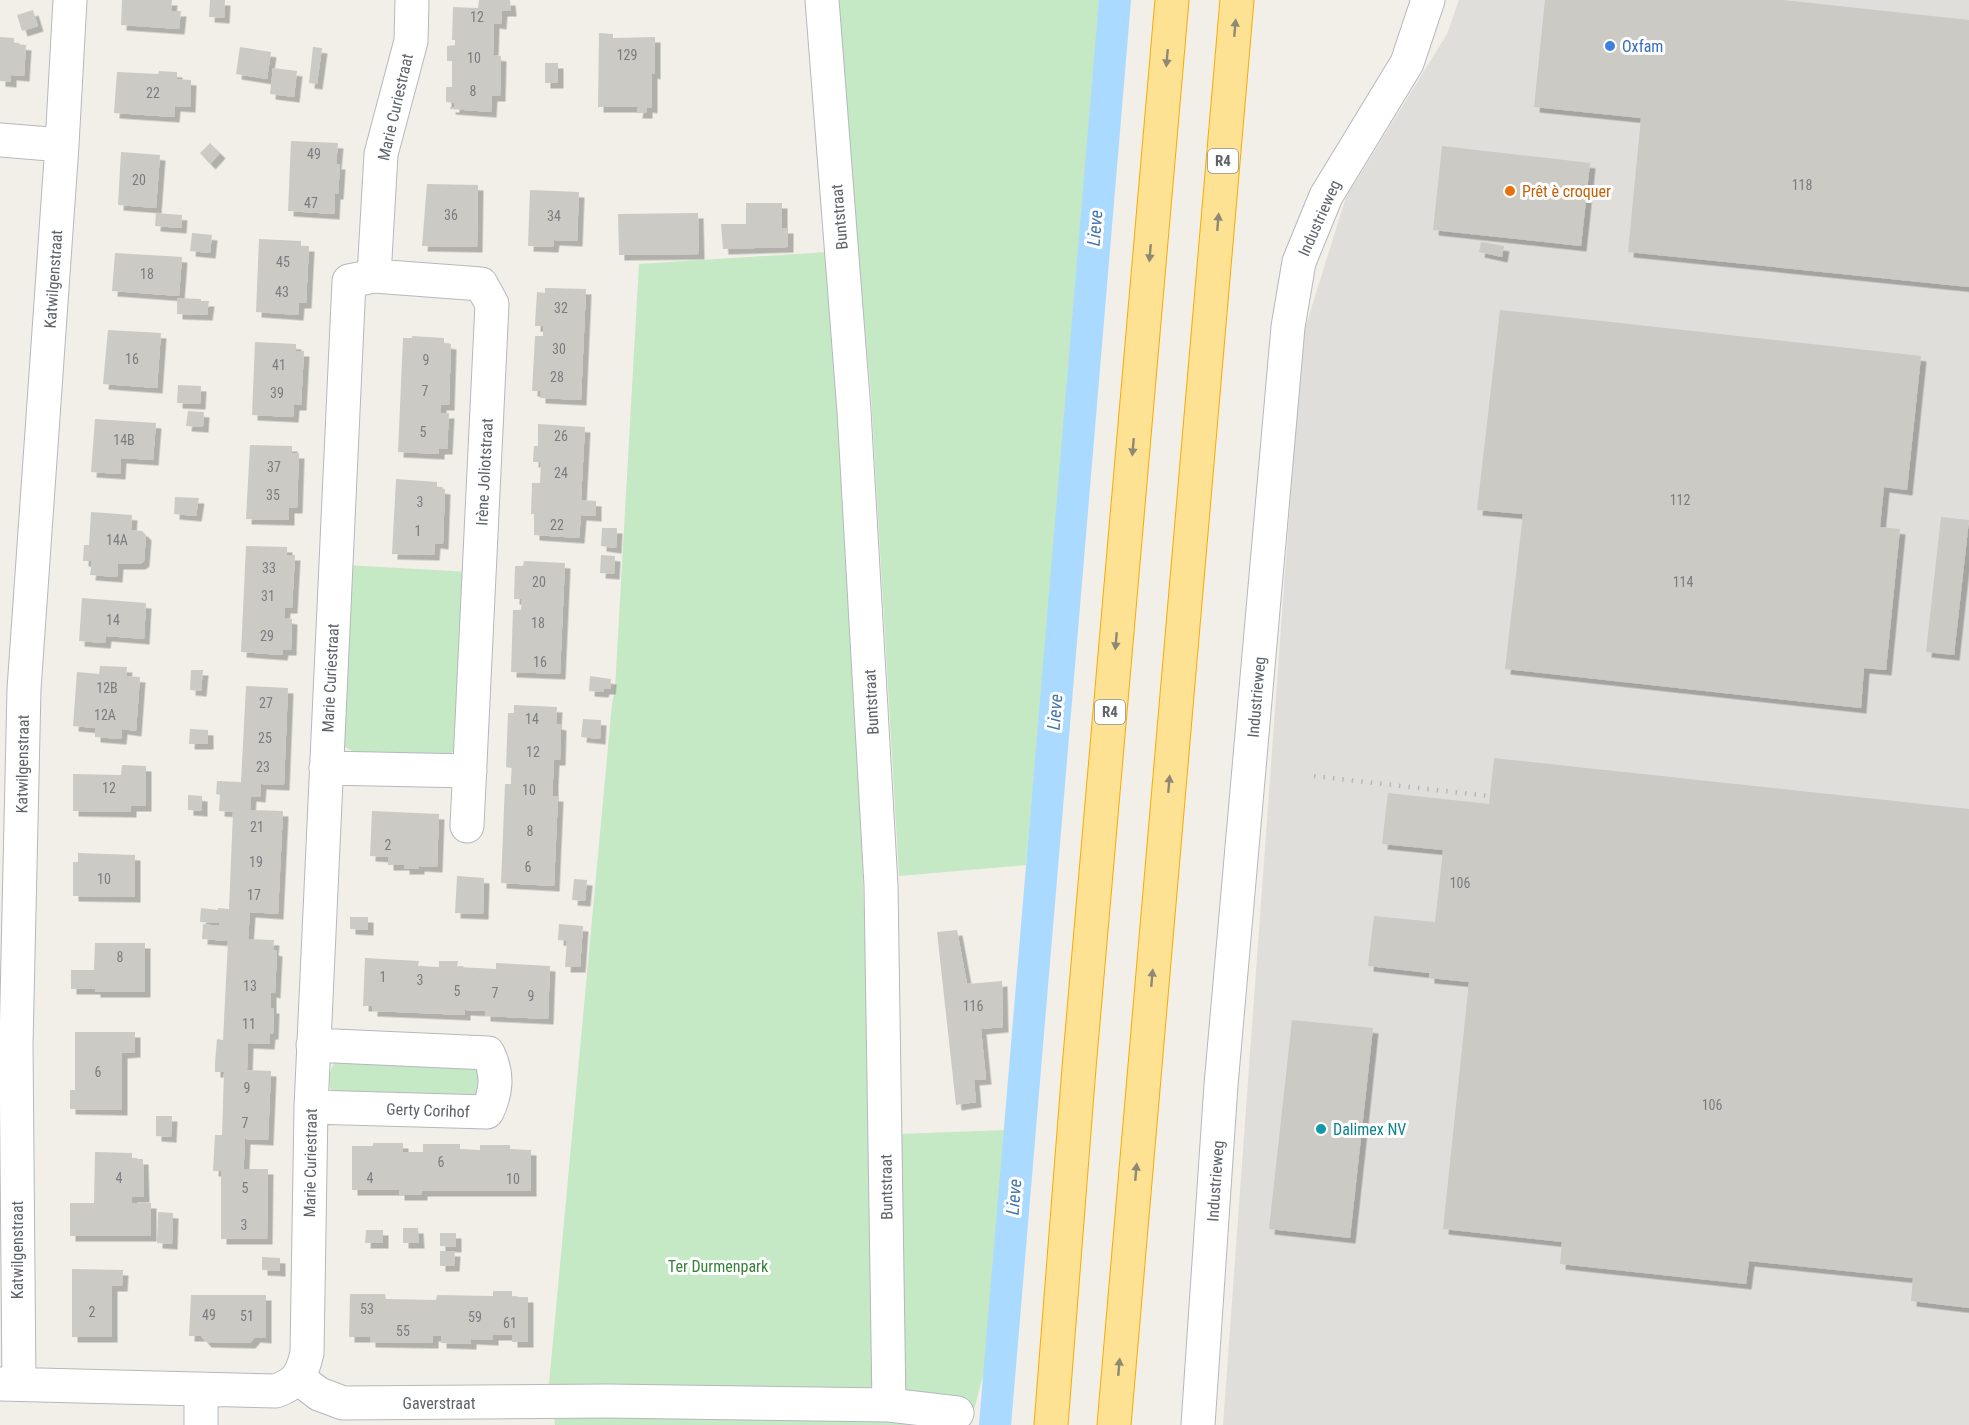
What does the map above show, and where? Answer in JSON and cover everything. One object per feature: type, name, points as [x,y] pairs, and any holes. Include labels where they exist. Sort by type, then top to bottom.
[{"type":"highway","name":"R4","points":[[1051,1425],[1079,1068],[1172,0]]},
{"type":"highway","name":"R4","points":[[1114,1425],[1237,0]]},
{"type":"street","name":"Katwilgenstraat","points":[[9,1384],[8,1045],[24,689],[70,0]]},
{"type":"street","name":"Marie Curiestraat","points":[[298,1378],[307,1353],[310,1107],[349,281],[374,276],[381,154],[411,40],[412,0]]},
{"type":"street","name":"Buntstraat","points":[[822,0],[854,411],[881,885],[889,1405]]},
{"type":"street","name":"Industrieweg","points":[[1198,1425],[1221,1085],[1288,327],[1299,262],[1326,196],[1407,63],[1428,0]]},
{"type":"street","points":[[0,140],[62,145]]},
{"type":"street","name":"Irène Joliotstraat","points":[[374,276],[481,284],[492,304],[467,826]]},
{"type":"street","points":[[326,768],[470,771]]},
{"type":"street","name":"Gerty Corihof","points":[[310,1107],[487,1112],[494,1099],[496,1081],[494,1065],[488,1053],[313,1045]]},
{"type":"street","points":[[9,1384],[276,1390],[289,1386],[298,1378]]},
{"type":"street","name":"Gaverstraat","points":[[298,1378],[319,1394],[343,1403],[608,1401],[889,1405],[957,1413]]},
{"type":"street","points":[[201,1390],[201,1425]]},
{"type":"shaded area","points":[[1459,0],[1969,0],[1969,1425],[1223,1425],[1302,338],[1346,197],[1447,34]]},
{"type":"green space","points":[[831,0],[1103,0],[1026,865],[899,876],[871,395],[851,174]]},
{"type":"green space","name":"Ter Durmenpark","points":[[829,252],[858,723],[878,1352],[898,1134],[1006,1130],[1002,1167],[994,1334],[970,1425],[555,1425],[549,1384],[615,689],[639,264]]},
{"type":"green space","points":[[346,565],[469,572],[460,742],[449,757],[364,757],[339,744]]},
{"type":"green space","points":[[337,1059],[484,1069],[484,1091],[473,1102],[334,1097],[329,1077]]},
{"type":"building","points":[[122,0],[172,0],[171,11],[181,11],[179,29],[121,25]]},
{"type":"building","points":[[210,0],[225,0],[224,18],[209,17]]},
{"type":"building","points":[[479,0],[510,0],[511,11],[502,11],[501,24],[494,23],[493,55],[501,56],[500,96],[492,96],[491,112],[450,109],[454,107],[454,103],[446,102],[446,87],[452,87],[452,61],[447,61],[447,46],[455,45],[455,40],[452,40],[453,7],[478,8]]},
{"type":"building","points":[[1545,0],[1783,0],[1969,20],[1969,287],[1628,252],[1641,118],[1534,107]]},
{"type":"building","points":[[33,10],[38,26],[22,31],[17,15]]},
{"type":"building","points":[[599,33],[613,34],[613,38],[655,37],[652,108],[647,107],[647,113],[637,113],[638,107],[598,107]]},
{"type":"building","points":[[0,37],[14,38],[14,44],[26,45],[24,76],[11,75],[11,82],[0,81]]},
{"type":"building","points":[[240,47],[271,52],[267,79],[236,74]]},
{"type":"building","points":[[313,47],[322,48],[317,84],[309,83]]},
{"type":"building","points":[[545,63],[558,63],[558,83],[545,83]]},
{"type":"building","points":[[273,68],[297,71],[294,97],[270,94]]},
{"type":"building","points":[[159,71],[177,72],[177,79],[191,80],[190,107],[175,106],[174,117],[114,113],[117,72],[158,74]]},
{"type":"building","points":[[291,141],[338,143],[336,164],[340,164],[334,214],[288,211]]},
{"type":"building","points":[[210,143],[220,153],[210,164],[200,153]]},
{"type":"building","points":[[1442,146],[1590,163],[1581,246],[1433,230]]},
{"type":"building","points":[[121,152],[160,155],[156,208],[118,205]]},
{"type":"building","points":[[427,184],[478,185],[477,247],[422,246]]},
{"type":"building","points":[[530,190],[579,192],[577,241],[554,240],[553,247],[528,246]]},
{"type":"building","points":[[746,203],[782,203],[782,228],[788,228],[788,247],[723,249],[721,224],[746,224]]},
{"type":"building","points":[[156,213],[182,215],[181,228],[155,226]]},
{"type":"building","points":[[698,213],[699,254],[619,255],[618,214]]},
{"type":"building","points":[[192,233],[212,235],[210,253],[190,251]]},
{"type":"building","points":[[259,239],[301,241],[301,246],[309,246],[306,303],[299,303],[298,315],[256,312]]},
{"type":"building","points":[[1481,242],[1504,246],[1502,257],[1479,252]]},
{"type":"building","points":[[115,253],[182,257],[179,296],[112,291]]},
{"type":"building","points":[[545,288],[586,289],[581,400],[540,398],[540,391],[532,391],[535,336],[543,336],[543,326],[535,326],[537,292],[545,293]]},
{"type":"building","points":[[177,298],[209,301],[207,315],[177,314]]},
{"type":"building","points":[[1500,310],[1921,356],[1907,490],[1884,487],[1880,527],[1900,529],[1886,670],[1864,668],[1861,708],[1505,669],[1523,514],[1477,510]]},
{"type":"building","points":[[108,330],[161,333],[157,388],[103,384]]},
{"type":"building","points":[[412,336],[444,338],[444,343],[451,344],[449,405],[441,405],[441,413],[449,413],[447,449],[439,449],[439,454],[398,452],[403,338],[412,338]]},
{"type":"building","points":[[255,342],[296,344],[296,351],[304,351],[301,405],[294,405],[293,417],[252,415]]},
{"type":"building","points":[[178,385],[201,386],[200,404],[177,403]]},
{"type":"building","points":[[188,411],[204,412],[203,427],[186,426]]},
{"type":"building","points":[[95,419],[156,423],[153,460],[121,458],[120,474],[91,472]]},
{"type":"building","points":[[538,424],[585,427],[581,500],[596,501],[596,516],[581,515],[579,538],[534,535],[534,514],[531,514],[532,483],[540,483],[541,462],[533,462],[534,446],[538,446]]},
{"type":"building","points":[[250,445],[292,446],[292,453],[299,453],[297,508],[289,508],[289,520],[246,519]]},
{"type":"building","points":[[396,479],[437,482],[437,488],[445,489],[443,544],[435,543],[434,555],[392,554]]},
{"type":"building","points":[[175,497],[199,498],[196,516],[174,514]]},
{"type":"building","points":[[91,512],[132,515],[131,530],[142,531],[146,535],[144,561],[140,564],[118,564],[117,577],[90,575],[92,561],[83,561],[84,545],[89,545]]},
{"type":"building","points":[[1941,517],[1969,520],[1954,655],[1926,652]]},
{"type":"building","points":[[602,528],[617,528],[616,548],[601,546]]},
{"type":"building","points":[[246,546],[287,547],[287,555],[295,555],[292,608],[285,608],[284,618],[292,619],[291,650],[283,650],[282,655],[241,652]]},
{"type":"building","points":[[601,555],[615,556],[614,574],[600,573]]},
{"type":"building","points":[[524,561],[565,563],[560,674],[511,672],[513,610],[521,610],[522,599],[514,599],[515,566],[523,566]]},
{"type":"building","points":[[82,598],[146,603],[144,639],[106,636],[105,643],[79,641]]},
{"type":"building","points":[[100,666],[127,667],[126,676],[140,677],[136,731],[122,729],[121,739],[95,737],[95,728],[73,726],[77,672],[99,674]]},
{"type":"building","points":[[191,670],[203,670],[201,691],[190,690]]},
{"type":"building","points":[[590,676],[611,679],[610,689],[604,689],[603,692],[589,691]]},
{"type":"building","points":[[246,686],[288,688],[284,785],[261,784],[260,797],[251,796],[250,810],[283,811],[278,914],[250,912],[248,939],[274,940],[273,950],[277,951],[275,993],[271,992],[271,1008],[274,1008],[273,1034],[270,1034],[269,1044],[248,1043],[247,1070],[271,1071],[268,1140],[245,1139],[244,1160],[244,1169],[268,1169],[267,1239],[221,1239],[221,1171],[213,1171],[215,1135],[222,1135],[224,1072],[215,1072],[215,1063],[217,1039],[223,1040],[228,941],[202,939],[203,924],[219,926],[219,923],[200,922],[201,908],[229,909],[233,812],[219,811],[220,795],[216,794],[217,781],[241,782]]},
{"type":"building","points":[[514,705],[557,707],[556,724],[561,725],[560,760],[554,760],[553,780],[553,796],[558,796],[554,886],[501,883],[505,784],[511,784],[512,768],[506,767],[508,713],[514,713]]},
{"type":"building","points":[[583,719],[601,720],[600,739],[581,737]]},
{"type":"building","points":[[190,729],[208,730],[208,744],[189,744]]},
{"type":"building","points":[[1494,758],[1969,809],[1969,1308],[1911,1301],[1913,1278],[1749,1261],[1746,1284],[1560,1264],[1562,1242],[1443,1229],[1469,982],[1429,978],[1429,973],[1368,966],[1374,916],[1435,922],[1443,850],[1382,844],[1388,793],[1489,804]]},
{"type":"building","points":[[122,765],[146,766],[146,806],[131,806],[131,812],[73,811],[73,774],[121,775]]},
{"type":"building","points":[[188,795],[202,796],[202,811],[188,810]]},
{"type":"building","points":[[372,811],[439,814],[437,867],[419,866],[419,869],[404,869],[404,865],[388,865],[388,857],[370,856]]},
{"type":"building","points":[[78,853],[135,855],[135,897],[73,896],[73,862],[78,862]]},
{"type":"building","points":[[457,876],[484,878],[483,914],[455,913]]},
{"type":"building","points":[[574,879],[587,880],[585,901],[572,900]]},
{"type":"building","points":[[350,917],[368,917],[368,930],[350,929]]},
{"type":"building","points":[[559,924],[583,926],[580,967],[565,967],[567,941],[558,940]]},
{"type":"building","points":[[957,930],[967,984],[1002,981],[1003,1027],[981,1029],[986,1079],[974,1080],[976,1102],[956,1105],[937,932]]},
{"type":"building","points":[[95,943],[145,943],[145,992],[95,992],[95,989],[71,989],[71,970],[94,970]]},
{"type":"building","points":[[365,958],[419,961],[418,966],[439,967],[439,961],[458,961],[457,967],[496,969],[496,963],[550,966],[548,1019],[485,1016],[485,1011],[465,1010],[465,1015],[372,1011],[372,1006],[363,1006]]},
{"type":"building","name":"Dalimex NV","points":[[1292,1020],[1373,1028],[1350,1238],[1269,1229]]},
{"type":"building","points":[[75,1032],[135,1032],[135,1052],[122,1053],[122,1110],[70,1109],[70,1090],[75,1090]]},
{"type":"building","points":[[156,1116],[172,1116],[171,1137],[156,1136]]},
{"type":"building","points":[[373,1143],[403,1143],[403,1152],[423,1152],[423,1144],[460,1144],[460,1149],[480,1150],[480,1145],[510,1145],[510,1149],[531,1150],[531,1191],[422,1191],[422,1195],[399,1195],[399,1190],[352,1190],[352,1146],[373,1146]]},
{"type":"building","points":[[95,1152],[132,1153],[132,1159],[143,1159],[144,1197],[132,1197],[132,1203],[151,1203],[151,1236],[70,1236],[70,1203],[94,1203]]},
{"type":"building","points":[[158,1212],[173,1213],[172,1244],[157,1243]]},
{"type":"building","points":[[403,1228],[418,1228],[419,1243],[403,1243]]},
{"type":"building","points":[[366,1230],[383,1230],[383,1243],[365,1243]]},
{"type":"building","points":[[440,1233],[456,1233],[456,1247],[440,1246]]},
{"type":"building","points":[[440,1251],[455,1251],[454,1266],[440,1266]]},
{"type":"building","points":[[262,1257],[280,1258],[280,1271],[262,1270]]},
{"type":"building","points":[[72,1269],[123,1270],[122,1286],[112,1286],[112,1337],[72,1337]]},
{"type":"building","points":[[493,1291],[512,1291],[512,1297],[528,1297],[528,1342],[512,1342],[512,1335],[493,1335],[493,1340],[471,1339],[471,1344],[441,1343],[441,1336],[433,1336],[433,1343],[370,1342],[370,1337],[349,1337],[350,1294],[385,1294],[386,1299],[436,1300],[437,1295],[493,1296]]},
{"type":"building","points":[[191,1295],[266,1295],[266,1338],[255,1337],[250,1343],[206,1342],[201,1336],[189,1336]]},
{"type":"waterway","name":"Lieve","points":[[995,1425],[1115,0]]},
{"type":"railway","points":[[1314,776],[1489,796]]},
{"type":"place","name":"Oxfam","points":[[1610,46]]},
{"type":"place","name":"Prêt è croquer","points":[[1510,191]]},
{"type":"place","name":"Dalimex NV","points":[[1321,1129]]}]
